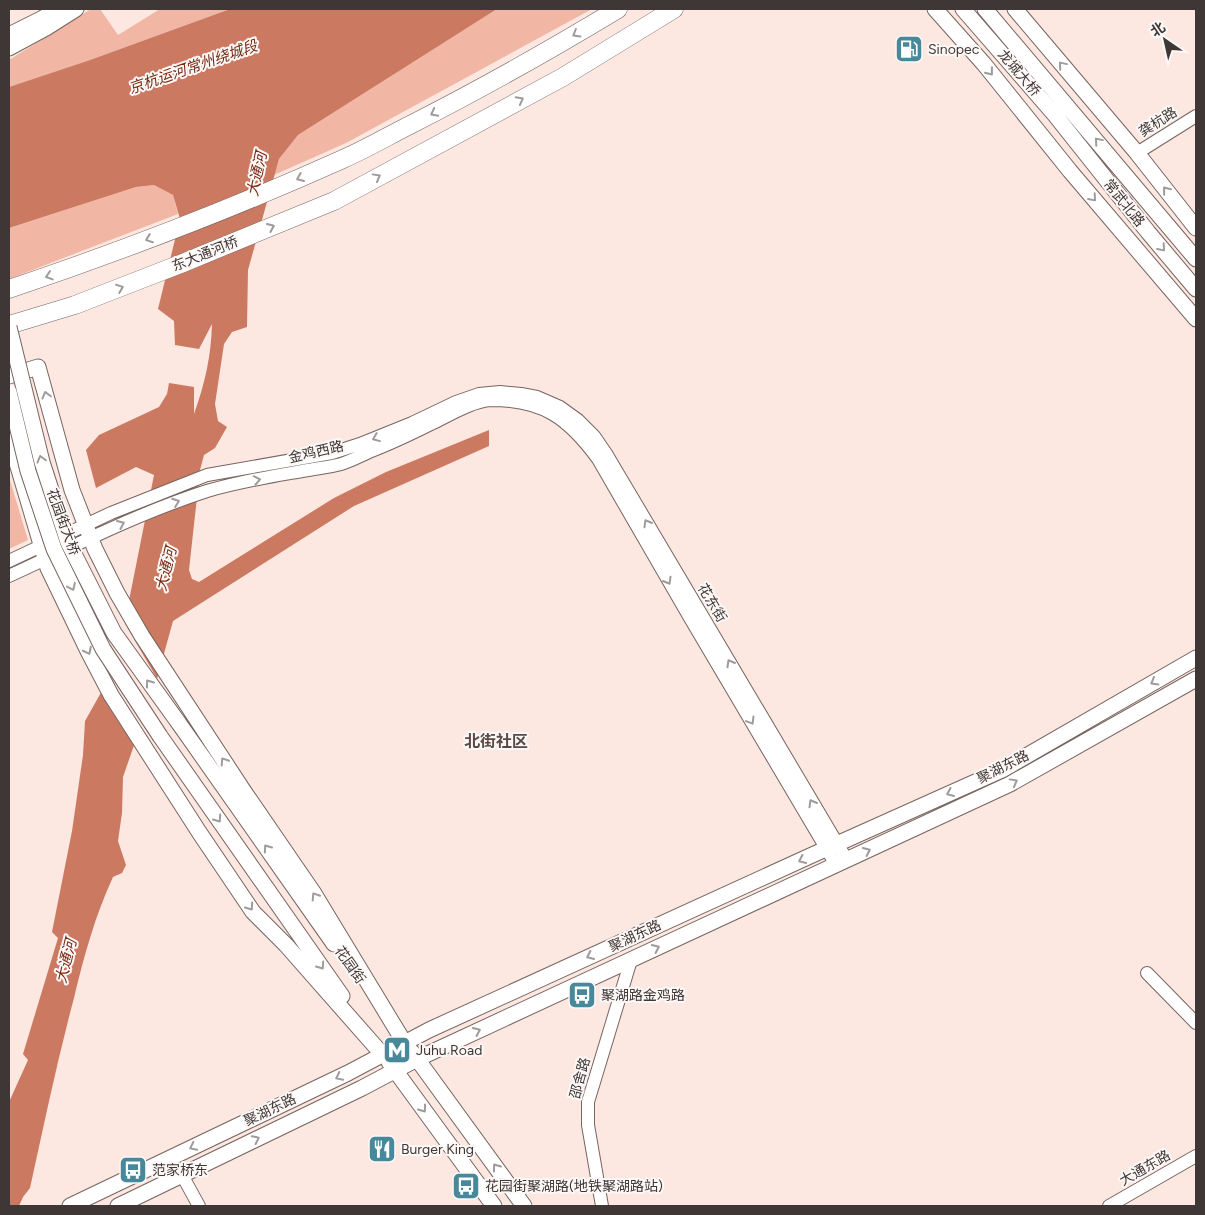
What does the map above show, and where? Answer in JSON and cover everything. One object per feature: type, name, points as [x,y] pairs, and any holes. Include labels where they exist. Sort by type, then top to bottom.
[{"type":"highway","points":[[9,289],[89,262],[198,221],[344,159],[539,56],[618,9]]},
{"type":"highway","name":"东大通河桥","points":[[9,326],[75,305],[334,201],[563,77],[674,9]]},
{"type":"main road","points":[[9,35],[57,9]]},
{"type":"main road","points":[[9,48],[76,9]]},
{"type":"main road","points":[[935,9],[984,64],[1070,171],[1196,319]]},
{"type":"main road","name":"龙城大桥","points":[[963,9],[1055,115]]},
{"type":"main road","name":"龙城大桥","points":[[985,9],[1066,103]]},
{"type":"main road","points":[[1015,9],[1136,153],[1196,228]]},
{"type":"main road","name":"常武北路","points":[[1066,103],[1196,259]]},
{"type":"main road","name":"常武北路","points":[[1055,115],[1148,232],[1196,288]]},
{"type":"main road","name":"花园街大桥","points":[[9,326],[42,462],[68,542],[114,633],[178,722]]},
{"type":"main road","points":[[9,376],[38,367],[60,450],[88,532],[116,593],[264,822],[313,892],[404,1042]]},
{"type":"main road","name":"花园街大桥","points":[[9,392],[28,471],[54,549],[103,649],[160,736]]},
{"type":"main road","points":[[9,436],[43,553],[65,605],[103,680],[146,750],[253,912],[286,945],[382,1054]]},
{"type":"main road","name":"聚湖东路","points":[[70,1206],[348,1072],[404,1042],[831,846],[1002,770],[1196,658]]},
{"type":"main road","name":"聚湖东路","points":[[118,1206],[362,1088],[417,1059],[1010,784],[1196,679]]},
{"type":"main road","name":"花园街","points":[[178,722],[404,1042],[524,1206]]},
{"type":"main road","name":"花园街","points":[[160,736],[382,1054],[494,1206]]},
{"type":"street","name":"龚杭路","points":[[1136,153],[1196,116]]},
{"type":"street","name":"金鸡西路","points":[[88,532],[144,499],[207,475],[332,453],[395,430],[456,402],[479,394],[500,392],[520,398]]},
{"type":"street","name":"花东街","points":[[520,398],[537,397],[560,408],[578,420],[594,436],[607,455],[841,863]]},
{"type":"street","name":"金鸡西路","points":[[88,532],[210,491],[342,464],[415,432],[463,408],[489,400],[520,398]]},
{"type":"street","points":[[9,576],[43,553],[88,532]]},
{"type":"street","points":[[9,561],[43,553]]},
{"type":"street","name":"邵舍路","points":[[602,1206],[588,1125],[588,1102],[631,960]]},
{"type":"street","points":[[1147,973],[1196,1023]]},
{"type":"street","name":"大通东路","points":[[1109,1206],[1196,1156]]},
{"type":"street","points":[[182,1175],[199,1206]]},
{"type":"shaded area","points":[[91,9],[100,9],[118,35],[160,9],[230,9],[9,87],[9,60]]},
{"type":"shaded area","points":[[497,9],[592,9],[346,143],[274,175],[279,159],[298,135]]},
{"type":"shaded area","points":[[154,185],[173,195],[178,214],[9,279],[9,228],[136,187]]},
{"type":"shaded area","points":[[9,477],[28,540],[9,549]]},
{"type":"water","points":[[230,9],[497,9],[298,135],[279,159],[248,270],[247,327],[232,332],[224,344],[215,404],[218,421],[227,427],[215,448],[204,455],[200,470],[189,570],[192,579],[199,582],[334,498],[386,472],[489,430],[489,446],[354,506],[173,621],[157,679],[123,777],[122,813],[118,841],[126,865],[122,873],[113,877],[95,921],[62,1045],[30,1188],[19,1206],[9,1206],[9,1102],[28,1060],[23,1054],[58,938],[52,932],[72,831],[83,755],[85,721],[116,666],[154,475],[136,467],[96,488],[86,450],[99,435],[159,407],[167,394],[169,383],[194,387],[194,414],[207,370],[212,324],[199,349],[175,345],[174,321],[158,309],[180,219],[173,195],[154,185],[136,187],[9,228],[9,87]]},
{"type":"pier","points":[[123,620],[159,682],[139,740],[104,682],[114,665]]},
{"type":"place","name":"Sinopec","points":[[909,49]]},
{"type":"place","name":"聚湖路金鸡路","points":[[582,995]]},
{"type":"place","name":"Juhu Road","points":[[397,1050]]},
{"type":"place","name":"Burger King","points":[[382,1149]]},
{"type":"place","name":"范家桥东","points":[[133,1170]]},
{"type":"place","name":"花园街聚湖路(地铁聚湖路站)","points":[[466,1186]]},
{"type":"district","name":"北街社区","points":[[496,741]]},
{"type":"water label","name":"京杭运河常州绕城段","points":[[193,67]]},
{"type":"water label","name":"大通河","points":[[257,174]]},
{"type":"water label","name":"大通河","points":[[166,569]]},
{"type":"water label","name":"大通河","points":[[66,961]]}]
